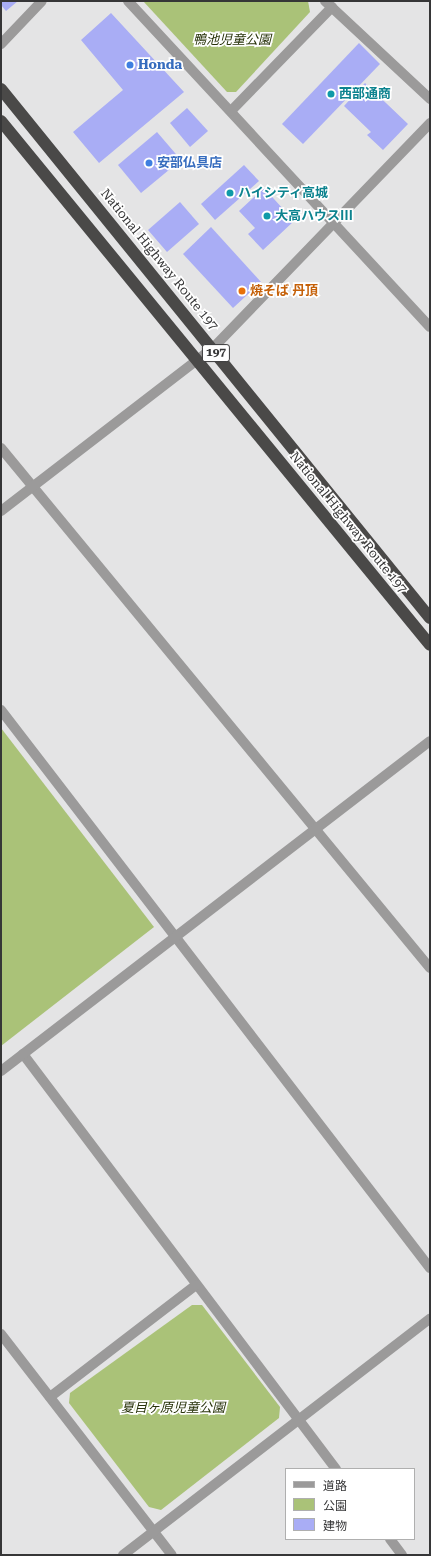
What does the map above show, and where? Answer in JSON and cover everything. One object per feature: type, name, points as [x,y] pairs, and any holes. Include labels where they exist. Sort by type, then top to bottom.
[{"type":"highway","name":"National Highway Route 197","points":[[1,89],[213,348],[430,618]]},
{"type":"highway","name":"National Highway Route 197","points":[[1,121],[430,645]]},
{"type":"street","points":[[1,44],[42,1]]},
{"type":"street","points":[[128,1],[430,327]]},
{"type":"street","points":[[231,111],[328,4],[430,99]]},
{"type":"street","points":[[1,511],[213,348],[334,224],[430,122]]},
{"type":"street","points":[[1,448],[430,968]]},
{"type":"street","points":[[1,710],[430,1268]]},
{"type":"street","points":[[1,1071],[430,741]]},
{"type":"street","points":[[23,1054],[335,1468]]},
{"type":"street","points":[[50,1397],[196,1284]]},
{"type":"street","points":[[123,1555],[430,1319]]},
{"type":"street","points":[[1,1334],[172,1555]]},
{"type":"street","points":[[391,1540],[402,1555]]},
{"type":"green space","name":"鴨池児童公園","points":[[143,1],[308,1],[310,12],[236,92],[227,92]]},
{"type":"green space","points":[[1,728],[154,927],[1,1046]]},
{"type":"green space","name":"夏目ヶ原児童公園","points":[[192,1305],[202,1305],[280,1407],[279,1418],[161,1510],[149,1507],[69,1403],[70,1393]]},
{"type":"building","points":[[1,1],[18,1],[6,11],[1,5]]},
{"type":"building","name":"Honda","points":[[111,13],[184,92],[99,163],[73,132],[123,90],[81,40]]},
{"type":"building","name":"西部通商","points":[[359,43],[380,64],[303,144],[282,124]]},
{"type":"building","points":[[365,83],[408,124],[383,150],[367,135],[371,132],[344,106]]},
{"type":"building","points":[[187,108],[208,131],[190,147],[170,123]]},
{"type":"building","name":"安部仏具店","points":[[157,132],[181,160],[141,193],[118,165]]},
{"type":"building","name":"ハイシティ高城","points":[[244,165],[259,181],[215,220],[201,204]]},
{"type":"building","name":"大高ハウスⅢ","points":[[264,188],[294,221],[263,250],[248,234],[255,228],[239,211]]},
{"type":"building","points":[[180,202],[199,224],[167,252],[148,230]]},
{"type":"building","points":[[211,227],[261,282],[233,308],[183,254]]},
{"type":"place","name":"Honda","points":[[130,65]]},
{"type":"place","name":"西部通商","points":[[331,94]]},
{"type":"place","name":"安部仏具店","points":[[149,163]]},
{"type":"place","name":"ハイシティ高城","points":[[230,193]]},
{"type":"place","name":"大高ハウスⅢ","points":[[267,216]]},
{"type":"place","name":"焼そば 丹頂","points":[[242,291]]}]
